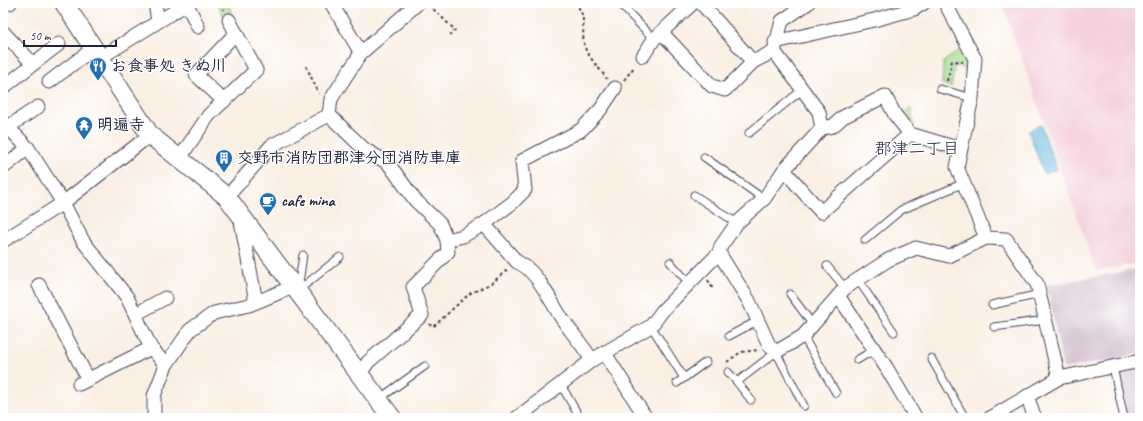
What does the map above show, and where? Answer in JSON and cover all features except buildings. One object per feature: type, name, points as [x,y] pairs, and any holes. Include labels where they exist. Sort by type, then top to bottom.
[{"type":"street","points":[[3,6],[10,3]]},
{"type":"street","points":[[64,3],[150,135],[227,197],[297,284],[392,418]]},
{"type":"street","points":[[155,3],[158,21]]},
{"type":"street","points":[[49,82],[97,53],[158,21],[187,3],[198,27]]},
{"type":"street","points":[[331,3],[361,53]]},
{"type":"street","points":[[360,374],[368,362],[422,315],[413,287],[448,252],[447,240],[440,224],[415,200],[388,163],[364,149],[329,115],[330,99],[361,53],[418,3]]},
{"type":"street","points":[[643,56],[658,36],[693,3]]},
{"type":"street","points":[[701,3],[753,62]]},
{"type":"street","points":[[774,46],[782,21],[808,3]]},
{"type":"street","points":[[658,36],[712,86],[725,90],[753,62],[774,46],[914,9],[924,3]]},
{"type":"street","points":[[945,3],[975,59],[972,98],[957,167],[986,238]]},
{"type":"street","points":[[179,159],[210,115],[256,70],[229,20]]},
{"type":"street","points":[[3,32],[33,64]]},
{"type":"street","points":[[224,101],[196,75],[236,33]]},
{"type":"street","points":[[3,88],[59,44]]},
{"type":"street","points":[[774,46],[802,90],[819,112],[822,128]]},
{"type":"street","points":[[447,240],[463,236],[484,224],[512,203],[525,190],[522,161],[581,130],[601,109],[615,88]]},
{"type":"street","points":[[517,418],[592,360],[651,326],[663,310],[719,253],[721,246],[737,223],[764,199],[784,170],[822,128],[833,126],[843,117],[885,96],[895,115],[910,134],[960,148]]},
{"type":"street","points":[[38,107],[5,124],[28,148],[63,203],[83,241],[127,297],[151,348],[166,365]]},
{"type":"street","points":[[227,197],[271,146],[329,115]]},
{"type":"street","points":[[784,170],[821,212],[910,134]]},
{"type":"street","points":[[3,241],[18,236],[150,135]]},
{"type":"street","points":[[3,168],[28,148]]},
{"type":"street","points":[[239,212],[256,302]]},
{"type":"street","points":[[484,224],[517,262],[523,264],[545,290],[560,315],[592,360]]},
{"type":"street","points":[[719,253],[749,301],[769,345],[776,352],[804,336],[813,324],[842,293],[858,280],[888,260],[916,248],[949,256],[986,238],[1006,239],[1037,284],[1059,378]]},
{"type":"street","points":[[154,418],[154,396],[166,365],[190,330],[214,313],[256,302],[297,284]]},
{"type":"street","points":[[39,285],[51,317],[84,381],[151,348]]},
{"type":"street","points":[[842,293],[874,350],[916,418]]},
{"type":"street","points":[[136,314],[165,298]]},
{"type":"street","points":[[604,352],[646,418]]},
{"type":"street","points":[[990,418],[1059,378],[1140,361]]},
{"type":"street","points":[[1027,396],[1034,418]]},
{"type":"lane","points":[[620,4],[658,36]]},
{"type":"lane","points":[[749,133],[802,90]]},
{"type":"lane","points":[[942,90],[972,98]]},
{"type":"lane","points":[[704,157],[764,199]]},
{"type":"lane","points":[[865,240],[901,210],[964,183]]},
{"type":"lane","points":[[694,195],[737,223]]},
{"type":"lane","points":[[303,254],[297,284],[305,285],[340,257]]},
{"type":"lane","points":[[670,262],[690,284]]},
{"type":"lane","points":[[827,266],[842,293]]},
{"type":"lane","points":[[858,280],[894,332]]},
{"type":"lane","points":[[790,294],[813,324]]},
{"type":"lane","points":[[992,305],[1040,294]]},
{"type":"lane","points":[[994,327],[1045,320]]},
{"type":"lane","points":[[728,336],[757,321]]},
{"type":"lane","points":[[651,326],[684,378]]},
{"type":"lane","points":[[804,336],[836,393]]},
{"type":"lane","points":[[857,360],[874,350]]},
{"type":"lane","points":[[737,382],[776,352],[804,406]]},
{"type":"lane","points":[[931,358],[965,418]]},
{"type":"lane","points":[[677,383],[704,363]]},
{"type":"lane","points":[[378,399],[425,366]]},
{"type":"lane","points":[[1113,367],[1124,418]]},
{"type":"lane","points":[[728,372],[751,400]]},
{"type":"lane","points":[[560,385],[580,418]]},
{"type":"path","points":[[427,3],[455,30],[450,35]]},
{"type":"path","points":[[574,3],[579,6],[582,14],[585,47],[615,88],[643,56]]},
{"type":"path","points":[[942,90],[952,61],[974,64]]},
{"type":"path","points":[[306,66],[329,115]]},
{"type":"path","points":[[422,315],[432,328],[469,294],[492,283],[517,262]]},
{"type":"path","points":[[704,363],[709,368],[718,367],[741,352],[755,350],[776,352]]},
{"type":"shaded area","points":[[1002,3],[1140,3],[1140,263],[1096,271]]},
{"type":"shaded area","points":[[1140,269],[1140,354],[1063,369],[1047,285]]},
{"type":"shaded area","points":[[1140,365],[1140,418],[1126,418],[1117,369]]},
{"type":"green space","points":[[217,3],[234,3],[229,6],[231,13],[224,17]]},
{"type":"green space","points":[[963,48],[969,58],[968,70],[955,65],[951,87],[942,84],[943,62]]},
{"type":"green space","points":[[911,108],[914,126],[911,132],[898,115]]},
{"type":"water","points":[[1041,125],[1057,169],[1044,174],[1028,130]]},
{"type":"place","name":"お食事処 きぬ川","points":[[98,81]]},
{"type":"place","name":"明遍寺","points":[[84,140]]},
{"type":"place","name":"交野市消防団郡津分団消防車庫","points":[[224,173]]},
{"type":"place","name":"cafe mina","points":[[268,216]]},
{"type":"district","name":"郡津二丁目","points":[[917,148]]}]
